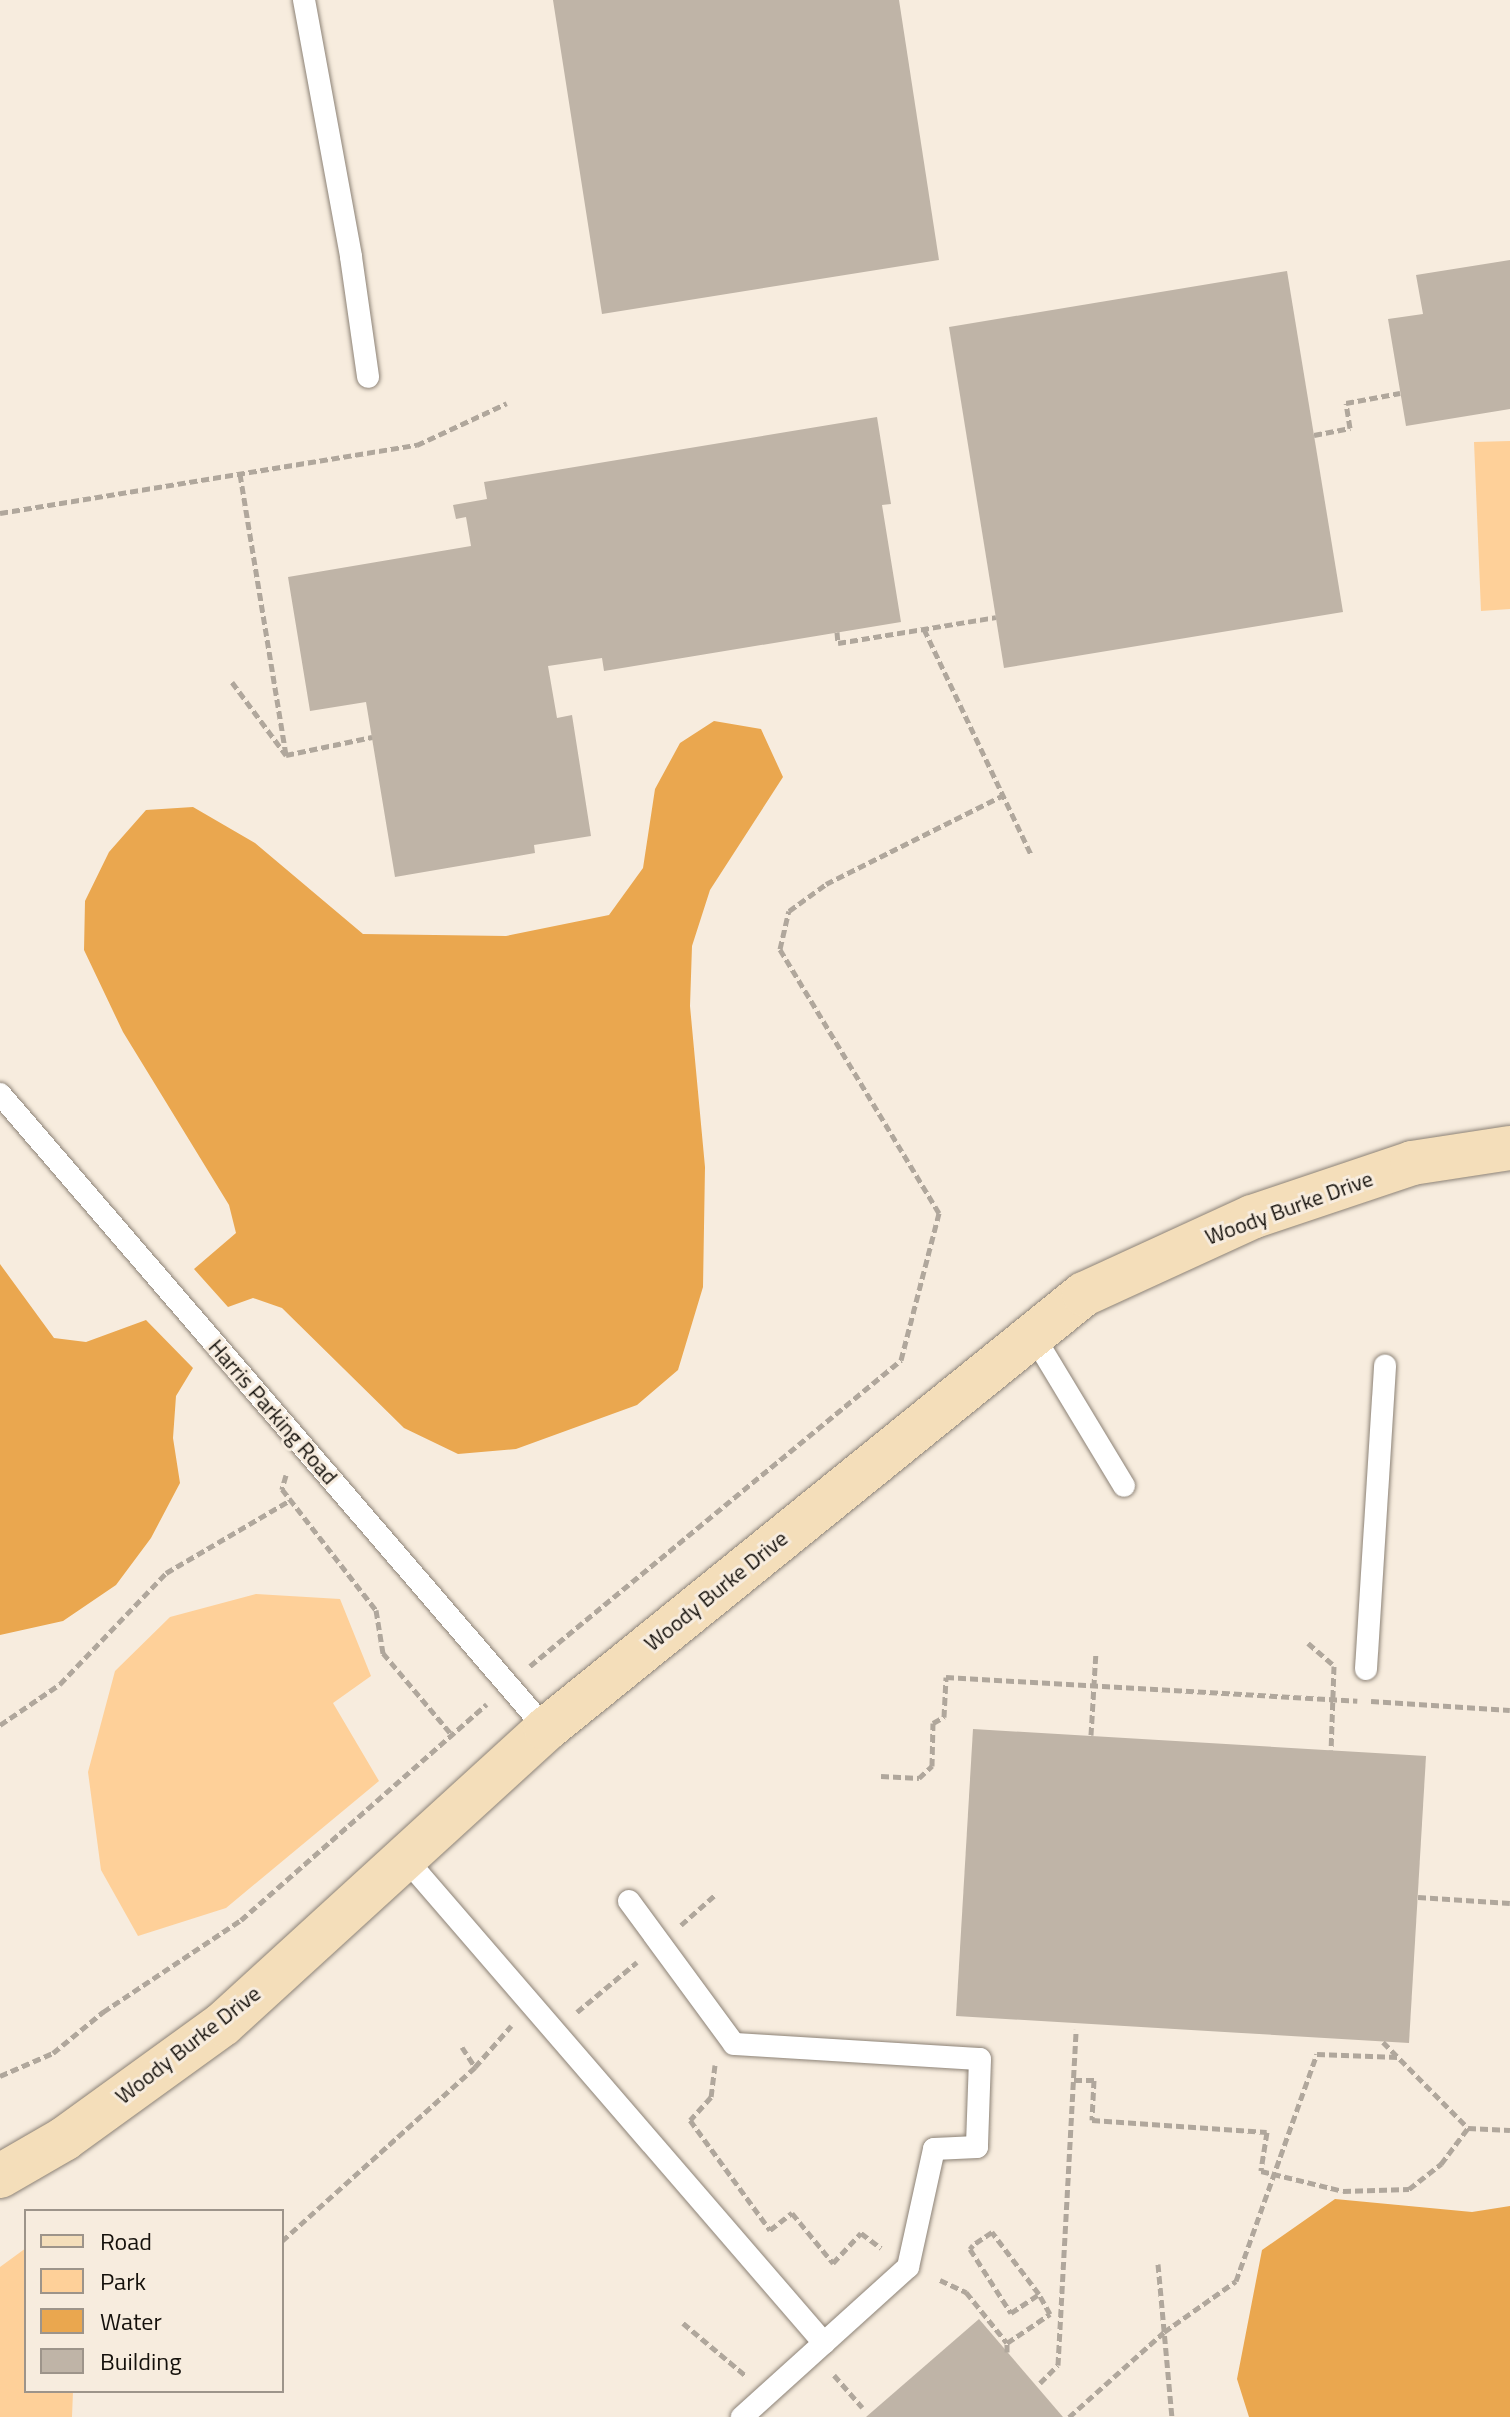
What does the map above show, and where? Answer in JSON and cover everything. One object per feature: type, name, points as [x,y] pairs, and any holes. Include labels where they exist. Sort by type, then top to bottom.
[{"type":"street","name":"Woody Burke Drive","points":[[0,2176],[64,2139],[223,2024],[546,1729],[1084,1294],[1252,1217],[1412,1163],[1510,1148]]},
{"type":"lane","points":[[304,0],[351,257],[368,377]]},
{"type":"lane","name":"Harris Parking Road","points":[[0,1094],[546,1729]]},
{"type":"lane","points":[[1033,1335],[1124,1486]]},
{"type":"lane","points":[[1366,1669],[1385,1366]]},
{"type":"lane","points":[[405,1858],[824,2343]]},
{"type":"lane","points":[[629,1901],[734,2044],[980,2059],[977,2147],[934,2149],[908,2267],[742,2417]]},
{"type":"path","points":[[1314,435],[1350,428],[1346,403],[1400,393]]},
{"type":"path","points":[[0,513],[417,445],[507,403]]},
{"type":"path","points":[[240,474],[286,755]]},
{"type":"path","points":[[837,632],[838,643],[996,617]]},
{"type":"path","points":[[924,629],[1032,856]]},
{"type":"path","points":[[232,682],[286,755]]},
{"type":"path","points":[[286,755],[372,737]]},
{"type":"path","points":[[0,2076],[53,2053],[103,2012],[241,1920],[506,1686],[901,1360],[939,1213],[780,949],[789,911],[826,884],[1002,796]]},
{"type":"path","points":[[297,1440],[282,1489],[376,1610],[383,1653],[453,1736]]},
{"type":"path","points":[[0,1725],[60,1684],[166,1573],[292,1499]]},
{"type":"path","points":[[1308,1643],[1334,1666],[1331,1750]]},
{"type":"path","points":[[1091,1735],[1096,1652]]},
{"type":"path","points":[[881,1776],[919,1778],[932,1766],[933,1723],[944,1717],[946,1677],[1510,1710]]},
{"type":"path","points":[[1418,1897],[1510,1903]]},
{"type":"path","points":[[284,2239],[475,2067],[530,2003]]},
{"type":"path","points":[[1040,2383],[1058,2365],[1076,2029]]},
{"type":"path","points":[[1383,2042],[1468,2128],[1510,2130]]},
{"type":"path","points":[[462,2047],[475,2067]]},
{"type":"path","points":[[1069,2417],[1164,2332],[1236,2281],[1317,2054],[1398,2057]]},
{"type":"path","points":[[715,2064],[711,2097],[690,2120],[770,2230],[792,2213],[833,2263],[861,2233],[908,2267],[966,2292],[1007,2343],[1007,2352]]},
{"type":"path","points":[[1074,2080],[1094,2080],[1092,2120],[1267,2132],[1261,2171],[1343,2191],[1409,2189],[1441,2164],[1468,2128]]},
{"type":"path","points":[[1007,2343],[1050,2314],[1039,2294],[992,2232],[970,2249],[1011,2313],[1039,2294]]},
{"type":"path","points":[[1158,2264],[1172,2417]]},
{"type":"path","points":[[928,2291],[940,2280]]},
{"type":"path","points":[[683,2323],[768,2394]]},
{"type":"path","points":[[822,2386],[846,2365]]},
{"type":"path","points":[[834,2375],[862,2407]]},
{"type":"green space","points":[[1510,441],[1510,609],[1481,611],[1474,442]]},
{"type":"green space","points":[[256,1594],[340,1599],[371,1676],[333,1703],[379,1781],[226,1908],[138,1936],[101,1870],[88,1772],[115,1671],[170,1617]]},
{"type":"green space","points":[[24,2249],[24,2393],[73,2393],[72,2417],[0,2417],[0,2267]]},
{"type":"water","points":[[714,721],[761,729],[783,777],[710,890],[692,946],[690,1006],[705,1167],[703,1287],[678,1370],[637,1405],[516,1449],[458,1454],[404,1428],[282,1308],[253,1298],[228,1307],[194,1269],[236,1233],[229,1205],[123,1032],[84,950],[85,901],[109,852],[146,810],[193,807],[255,843],[363,934],[506,936],[609,915],[643,868],[655,789],[680,743]]},
{"type":"water","points":[[0,1264],[54,1338],[86,1342],[146,1320],[193,1368],[176,1396],[173,1438],[180,1483],[151,1538],[116,1585],[63,1621],[0,1635]]},
{"type":"water","points":[[1335,2199],[1472,2212],[1510,2206],[1510,2417],[1249,2417],[1237,2379],[1262,2250]]},
{"type":"building","points":[[553,0],[899,0],[939,260],[602,314]]},
{"type":"building","points":[[1510,260],[1510,409],[1406,426],[1388,319],[1423,314],[1416,275]]},
{"type":"building","points":[[1287,271],[1343,612],[1004,668],[949,327]]},
{"type":"building","points":[[877,417],[891,504],[882,505],[901,622],[604,671],[602,658],[548,666],[557,718],[572,715],[591,836],[534,845],[535,853],[395,877],[366,702],[310,711],[288,577],[471,546],[466,517],[456,519],[453,505],[487,499],[484,482]]},
{"type":"building","points":[[973,1729],[1426,1756],[1409,2043],[956,2016]]},
{"type":"building","points":[[979,2319],[1063,2417],[866,2417]]}]
